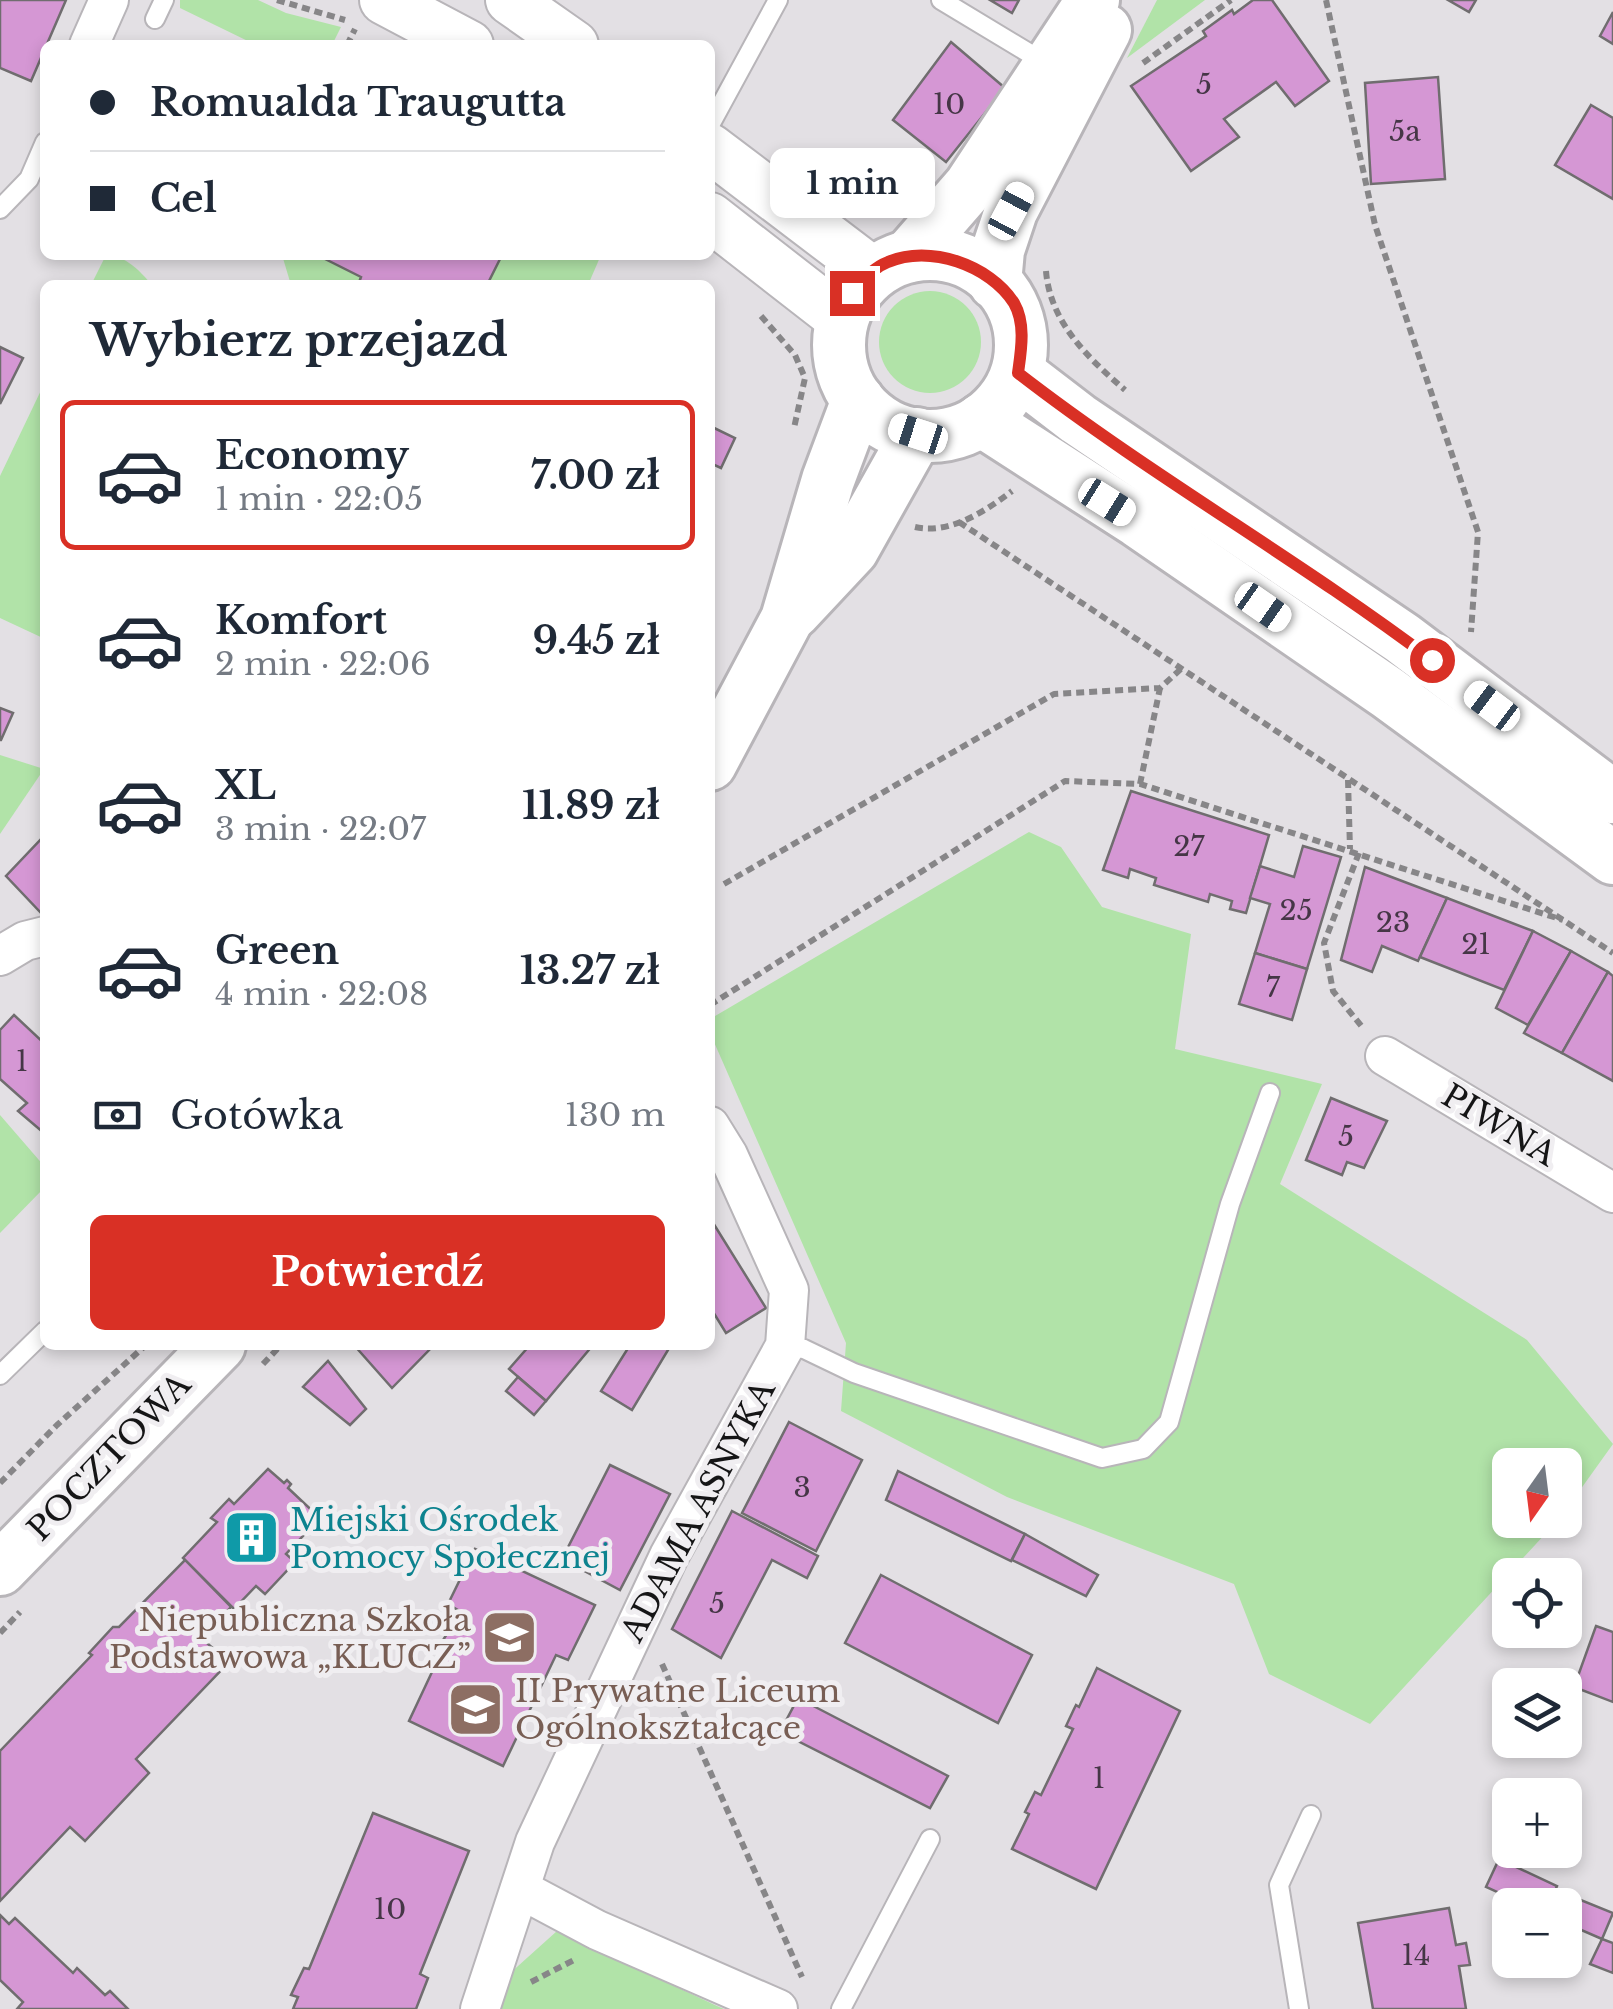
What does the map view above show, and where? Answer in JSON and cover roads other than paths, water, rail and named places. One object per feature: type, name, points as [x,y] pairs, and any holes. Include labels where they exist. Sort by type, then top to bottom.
[{"type":"main road","points":[[891,263],[943,257],[995,283],[1015,305],[1023,339],[1018,373],[1004,399],[981,420],[962,430],[918,434],[884,423],[858,400],[844,376],[838,348],[841,320],[852,293],[891,263],[970,186],[1093,0]]},
{"type":"main road","points":[[995,283],[998,250],[1011,211],[1119,0]]},
{"type":"main road","points":[[1018,373],[1078,419],[1402,638],[1613,797]]},
{"type":"main road","points":[[715,755],[787,620],[828,480],[858,400]]},
{"type":"main road","points":[[981,420],[1138,521],[1388,693],[1613,858]]},
{"type":"main road","points":[[787,620],[852,550],[918,434]]},
{"type":"main road","name":"POCZTOWA","points":[[0,1569],[214,1350]]},
{"type":"street","points":[[90,40],[109,0]]},
{"type":"street","points":[[384,0],[460,40]]},
{"type":"street","points":[[510,0],[567,40]]},
{"type":"street","points":[[715,151],[891,263]]},
{"type":"street","points":[[715,221],[841,320]]},
{"type":"street","points":[[0,956],[40,937]]},
{"type":"street","name":"PIWNA","points":[[1385,1056],[1613,1193]]},
{"type":"street","name":"ADAMA ASNYKA","points":[[480,2009],[535,1842],[669,1556],[784,1346],[789,1290],[715,1134]]},
{"type":"street","points":[[520,1888],[597,1930],[793,2000]]},
{"type":"lane","points":[[155,19],[164,0]]},
{"type":"lane","points":[[715,116],[778,0]]},
{"type":"lane","points":[[941,0],[1048,65]]},
{"type":"lane","points":[[0,210],[29,179],[40,154]]},
{"type":"lane","points":[[784,1346],[804,1349],[854,1373],[1102,1458],[1143,1449],[1169,1422],[1230,1204],[1270,1092]]},
{"type":"lane","points":[[0,1375],[40,1336]]},
{"type":"lane","points":[[1299,2009],[1279,1886],[1311,1815]]},
{"type":"lane","points":[[841,2009],[930,1839]]},
{"type":"place","name":"Miejski Ośrodek Pomocy Społecznej","points":[[251,1538]]},
{"type":"place","name":"Niepubliczna Szkoła Podstawowa „KLUCZ”","points":[[510,1638]]},
{"type":"place","name":"II Prywatne Liceum Ogólnokształcące","points":[[476,1709]]}]
